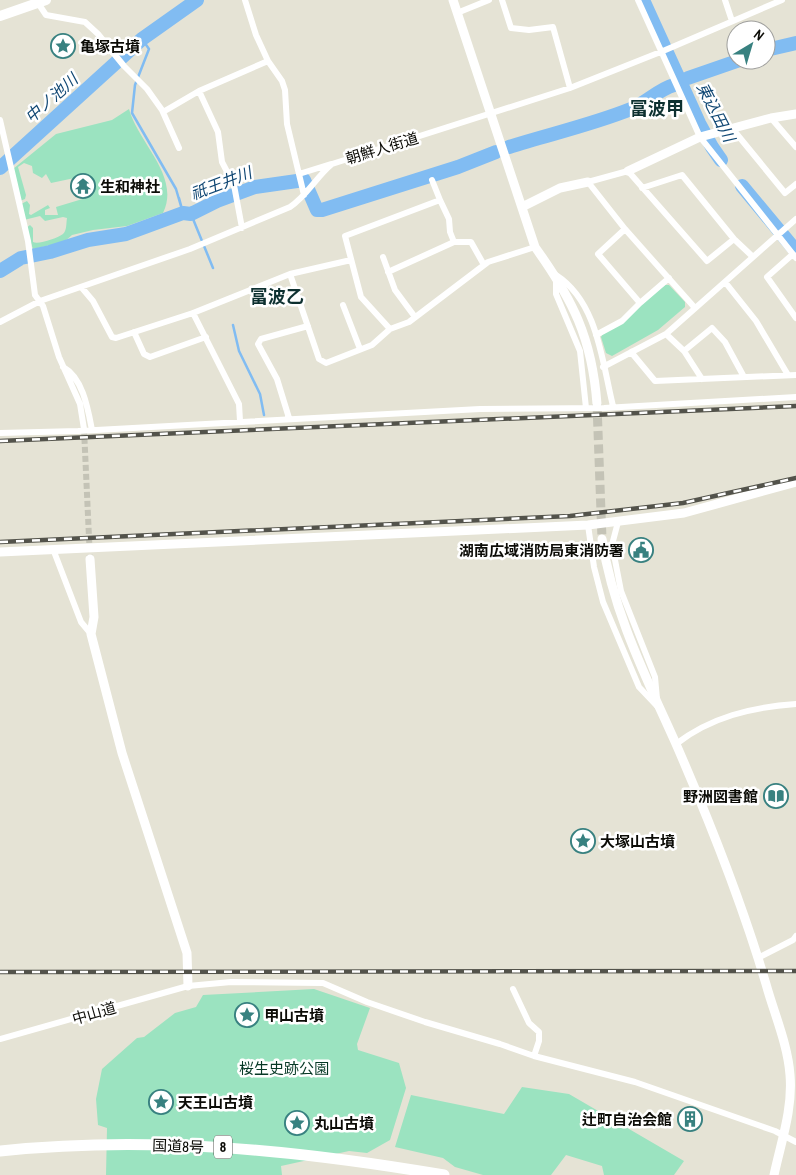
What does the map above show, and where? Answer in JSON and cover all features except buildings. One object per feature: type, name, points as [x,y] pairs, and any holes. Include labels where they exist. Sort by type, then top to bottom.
[{"type":"highway","name":"国道8号","points":[[0,1151],[118,1144],[232,1148],[340,1159],[444,1175]]},
{"type":"main road","points":[[0,16],[42,1]]},
{"type":"street","points":[[244,0],[250,21],[268,61],[282,81],[285,90],[288,124],[300,178],[307,192]]},
{"type":"street","points":[[453,0],[535,247],[556,276],[578,319],[589,347],[597,404]]},
{"type":"street","points":[[457,13],[490,0]]},
{"type":"street","points":[[502,0],[511,28],[529,30],[553,27],[570,88]]},
{"type":"street","points":[[638,0],[700,137],[794,256],[767,277],[796,318]]},
{"type":"street","points":[[725,0],[732,20]]},
{"type":"street","name":"朝鮮人街道","points":[[734,20],[782,0]]},
{"type":"street","points":[[42,1],[46,15],[85,22],[98,34],[163,112],[179,148]]},
{"type":"street","name":"朝鮮人街道","points":[[0,322],[40,301],[190,249],[290,207],[307,192],[332,164],[394,142],[570,88],[662,52],[726,24]]},
{"type":"street","points":[[163,112],[199,90],[268,61]]},
{"type":"street","points":[[199,90],[218,132],[222,162],[234,185],[242,228]]},
{"type":"street","points":[[522,207],[560,188],[628,171],[700,137],[731,127],[796,114]]},
{"type":"street","points":[[771,118],[796,147]]},
{"type":"street","points":[[0,120],[2,143],[28,241],[36,295],[40,301],[63,368],[80,404],[84,429]]},
{"type":"street","points":[[731,127],[785,193],[796,184]]},
{"type":"street","points":[[300,178],[324,164],[332,164]]},
{"type":"street","points":[[628,171],[707,261],[734,239]]},
{"type":"street","points":[[642,188],[682,175],[734,239],[753,257]]},
{"type":"street","points":[[432,180],[449,219],[450,232],[454,242]]},
{"type":"street","points":[[588,182],[625,228],[695,308]]},
{"type":"street","points":[[390,329],[361,297],[345,236],[440,200]]},
{"type":"street","points":[[603,367],[666,334],[796,219]]},
{"type":"street","points":[[625,228],[598,254],[640,303]]},
{"type":"street","points":[[388,272],[454,242],[471,242],[484,265]]},
{"type":"street","points":[[290,274],[320,359],[326,363],[372,345],[390,329],[416,317],[484,265],[535,247]]},
{"type":"street","points":[[383,257],[395,290],[416,317]]},
{"type":"street","points":[[82,288],[93,301],[112,337],[116,338],[193,312],[290,274],[352,260]]},
{"type":"street","points":[[556,276],[570,285],[584,305],[596,335],[613,406]]},
{"type":"street","points":[[556,276],[556,294],[580,351],[586,408]]},
{"type":"street","points":[[596,335],[622,321],[669,278]]},
{"type":"street","points":[[724,282],[756,321],[788,375]]},
{"type":"street","points":[[343,305],[360,349]]},
{"type":"street","points":[[193,312],[239,404],[240,421]]},
{"type":"street","points":[[289,418],[277,379],[258,344],[261,340],[308,326]]},
{"type":"street","points":[[684,351],[712,328],[725,342],[744,377]]},
{"type":"street","points":[[134,332],[144,354],[150,357],[206,337]]},
{"type":"street","points":[[666,334],[684,351],[702,379]]},
{"type":"street","points":[[631,352],[655,381],[796,375]]},
{"type":"street","points":[[63,368],[70,371],[80,388],[92,430]]},
{"type":"street","points":[[0,433],[92,430],[480,409],[586,408],[796,397]]},
{"type":"street","points":[[0,552],[588,525],[684,513],[796,482]]},
{"type":"street","points":[[618,522],[613,541],[614,560],[621,591],[655,677],[658,708]]},
{"type":"street","points":[[588,525],[594,566],[603,602],[639,687],[658,708]]},
{"type":"street","points":[[602,539],[613,596],[658,708],[676,744],[758,958],[786,1053],[793,1103],[783,1135],[774,1175]]},
{"type":"street","points":[[53,549],[81,622],[91,634]]},
{"type":"street","points":[[90,559],[94,617],[91,634],[122,753],[187,954],[188,986]]},
{"type":"street","points":[[676,744],[691,732],[730,715],[796,704]]},
{"type":"street","points":[[758,958],[793,940],[796,936]]},
{"type":"street","name":"中山道","points":[[0,1039],[188,986],[231,982],[323,983],[367,1002],[534,1056],[635,1082],[783,1135]]},
{"type":"street","points":[[513,989],[529,1023],[539,1032],[539,1041],[534,1056]]},
{"type":"street","points":[[783,1135],[796,1142]]},
{"type":"green space","points":[[129,109],[134,122],[163,173],[167,186],[167,199],[163,213],[127,226],[93,230],[72,235],[64,242],[33,249],[26,228],[30,225],[33,228],[33,242],[43,242],[63,234],[66,229],[67,218],[63,217],[45,221],[40,216],[24,220],[21,204],[27,201],[30,205],[29,214],[31,215],[48,205],[50,208],[45,210],[45,215],[58,215],[56,207],[89,197],[90,189],[84,176],[51,183],[46,174],[42,178],[33,173],[32,166],[24,163],[18,167],[26,195],[25,199],[20,201],[13,169],[56,134],[112,120]]},
{"type":"green space","points":[[665,285],[669,285],[685,302],[685,307],[658,330],[612,356],[606,353],[601,337],[604,332]]},
{"type":"green space","name":"桜生史跡公園","points":[[314,989],[370,1008],[357,1044],[358,1050],[399,1063],[406,1088],[390,1140],[367,1153],[349,1151],[281,1166],[282,1175],[106,1175],[107,1128],[98,1125],[96,1099],[102,1069],[137,1038],[144,1037],[175,1013],[196,1007],[203,995]]},
{"type":"green space","points":[[522,1087],[569,1094],[684,1161],[674,1175],[604,1175],[602,1166],[566,1155],[551,1175],[483,1175],[455,1167],[443,1158],[395,1147],[411,1095],[504,1114]]},
{"type":"waterway","name":"中ノ池川","points":[[0,168],[142,39],[197,0]]},
{"type":"waterway","name":"東込田川","points":[[643,0],[699,123],[721,160]]},
{"type":"waterway","points":[[142,39],[149,49],[135,85],[132,113],[176,189],[183,213]]},
{"type":"waterway","name":"祇王井川","points":[[776,48],[796,43]]},
{"type":"waterway","name":"祇王井川","points":[[688,78],[726,65]]},
{"type":"waterway","name":"祇王井川","points":[[509,147],[616,115],[637,106],[662,90],[674,85]]},
{"type":"waterway","name":"祇王井川","points":[[0,271],[21,258],[50,252],[88,240],[126,234],[183,213],[191,214],[217,201],[255,187],[304,180],[317,210],[322,210],[458,167],[496,152]]},
{"type":"waterway","name":"東込田川","points":[[742,186],[796,251]]},
{"type":"waterway","points":[[179,198],[182,209]]},
{"type":"waterway","points":[[191,214],[213,268]]},
{"type":"waterway","points":[[233,325],[239,351],[260,394],[264,415]]},
{"type":"tunnel","points":[[597,404],[602,539]]},
{"type":"tunnel","points":[[84,429],[90,559]]},
{"type":"railway","points":[[0,441],[796,406]]},
{"type":"railway","points":[[0,542],[570,516],[683,503],[796,478]]},
{"type":"railway","points":[[0,972],[796,971]]},
{"type":"place","name":"亀塚古墳","points":[[63,46]]},
{"type":"place","name":"生和神社","points":[[83,186]]},
{"type":"place","name":"湖南広域消防局東消防署","points":[[641,550]]},
{"type":"place","name":"野洲図書館","points":[[776,796]]},
{"type":"place","name":"大塚山古墳","points":[[583,841]]},
{"type":"place","name":"甲山古墳","points":[[247,1015]]},
{"type":"place","name":"天王山古墳","points":[[161,1102]]},
{"type":"place","name":"辻町自治会館","points":[[690,1119]]},
{"type":"place","name":"丸山古墳","points":[[297,1123]]},
{"type":"district","name":"冨波甲","points":[[657,108]]},
{"type":"district","name":"冨波乙","points":[[277,296]]}]
